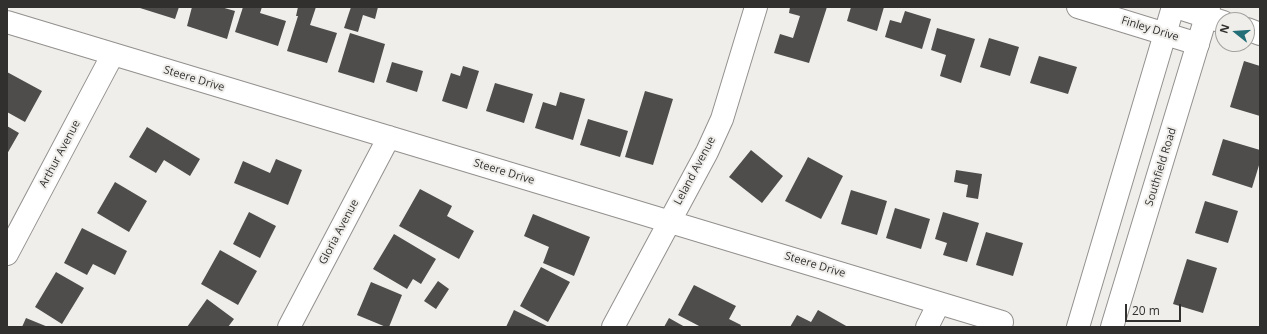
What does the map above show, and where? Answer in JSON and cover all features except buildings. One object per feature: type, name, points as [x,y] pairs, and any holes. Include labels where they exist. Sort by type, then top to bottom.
[{"type":"street","name":"Leland Avenue","points":[[613,327],[707,152],[722,119],[756,7]]},
{"type":"street","name":"Finley Drive","points":[[1078,7],[1198,44]]},
{"type":"street","points":[[1078,327],[1174,7],[1212,15]]},
{"type":"street","name":"Southfield Road","points":[[1112,327],[1198,44],[1212,15]]},
{"type":"street","name":"Steere Drive","points":[[7,22],[1002,322]]},
{"type":"street","name":"Arthur Avenue","points":[[7,254],[113,54]]},
{"type":"street","name":"Gloria Avenue","points":[[289,327],[389,137]]},
{"type":"street","points":[[927,327],[939,303]]}]
